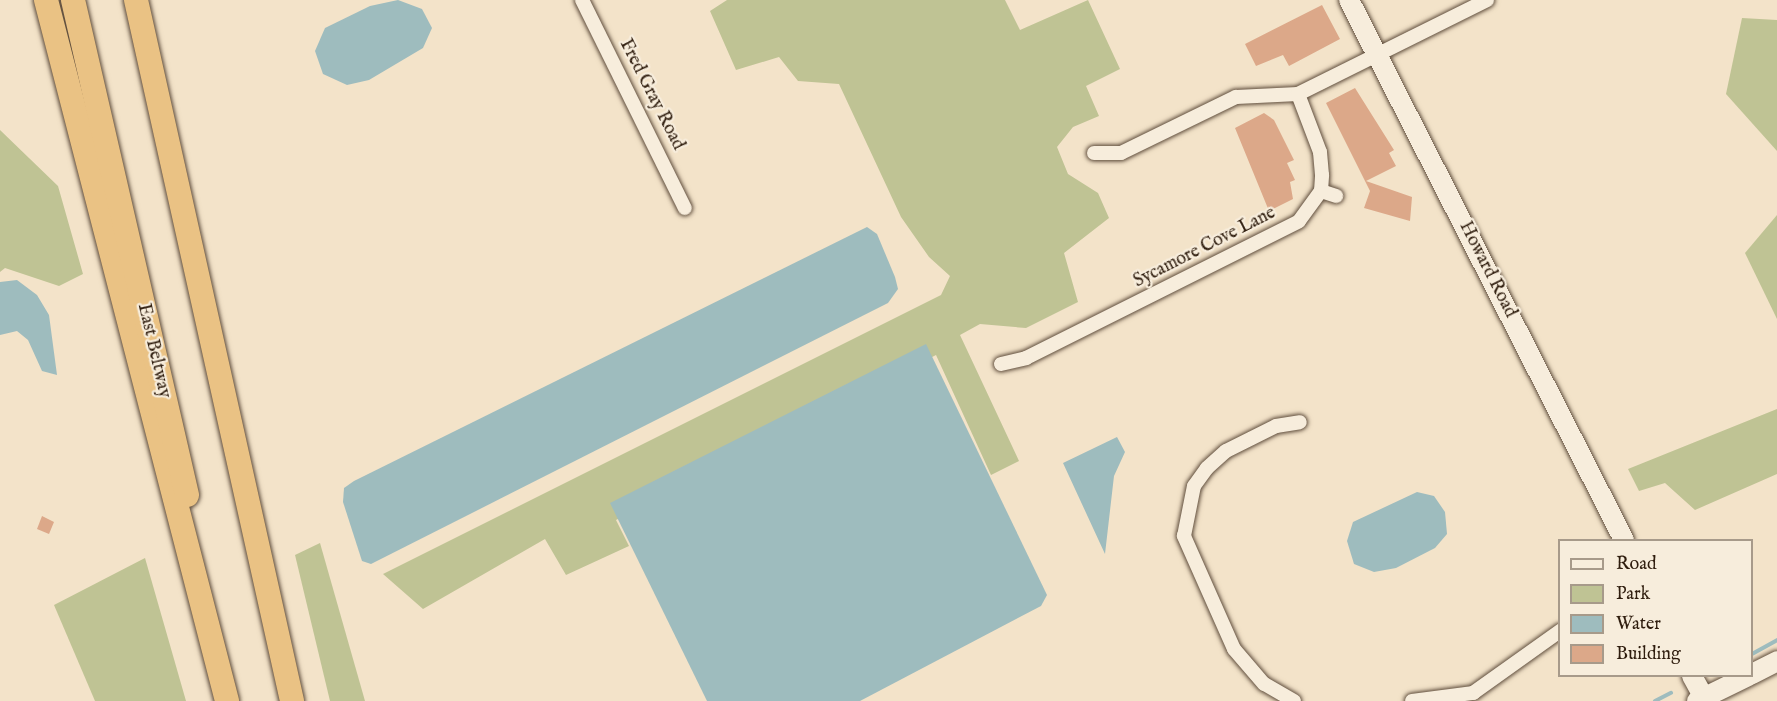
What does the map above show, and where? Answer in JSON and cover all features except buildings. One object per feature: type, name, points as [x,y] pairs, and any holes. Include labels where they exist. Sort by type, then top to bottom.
[{"type":"highway","points":[[46,0],[227,701]]},
{"type":"highway","name":"East Beltway","points":[[73,0],[236,701]]},
{"type":"highway","points":[[136,0],[292,701]]},
{"type":"street","name":"Fred Gray Road","points":[[582,0],[685,208]]},
{"type":"street","name":"Howard Road","points":[[1349,0],[1623,539]]},
{"type":"street","points":[[1094,153],[1121,153],[1236,97],[1298,94],[1487,0]]},
{"type":"street","points":[[1298,94],[1320,152],[1321,191],[1336,196]]},
{"type":"street","name":"Sycamore Cove Lane","points":[[1001,364],[1026,358],[1299,221],[1321,191]]},
{"type":"street","points":[[1294,701],[1264,684],[1234,649],[1184,536],[1194,486],[1207,468],[1226,451],[1266,430],[1300,422]]},
{"type":"street","points":[[1412,701],[1473,693],[1558,632]]},
{"type":"street","points":[[1753,673],[1777,661]]},
{"type":"street","points":[[1693,677],[1700,699],[1746,677]]},
{"type":"green space","points":[[727,0],[1005,0],[1020,30],[1088,0],[1120,69],[1086,86],[1099,116],[1073,127],[1057,147],[1068,174],[1098,193],[1109,218],[1064,253],[1078,302],[1026,328],[980,324],[960,335],[1019,461],[991,475],[936,355],[616,520],[629,546],[566,575],[545,539],[423,609],[383,574],[941,295],[950,276],[929,257],[901,217],[839,84],[798,81],[779,57],[736,70],[710,11]]},
{"type":"green space","points":[[1742,18],[1777,20],[1777,151],[1726,94]]},
{"type":"green space","points":[[0,130],[58,186],[83,274],[59,286],[5,268],[0,272]]},
{"type":"green space","points":[[1777,215],[1777,319],[1745,253]]},
{"type":"green space","points":[[1777,409],[1777,474],[1695,510],[1665,483],[1639,491],[1628,469]]},
{"type":"green space","points":[[320,543],[365,701],[330,701],[295,555]]},
{"type":"green space","points":[[145,558],[186,701],[95,701],[54,605]]},
{"type":"water","points":[[398,0],[422,9],[432,28],[423,48],[369,80],[347,85],[323,74],[315,51],[325,28],[370,6]]},
{"type":"water","points":[[867,227],[877,234],[895,277],[898,289],[888,303],[371,564],[362,561],[343,502],[344,488],[354,481]]},
{"type":"water","points":[[17,280],[37,295],[49,315],[57,375],[42,371],[28,340],[17,331],[0,335],[0,282]]},
{"type":"water","points":[[926,344],[1047,595],[1041,606],[860,701],[707,701],[610,503]]},
{"type":"water","points":[[1117,437],[1125,452],[1114,476],[1105,554],[1063,463]]},
{"type":"water","points":[[1417,492],[1434,496],[1445,512],[1447,534],[1435,548],[1396,568],[1374,572],[1354,564],[1347,541],[1353,522]]},
{"type":"waterway","points":[[1753,653],[1777,640]]},
{"type":"waterway","points":[[1655,701],[1671,693]]}]
